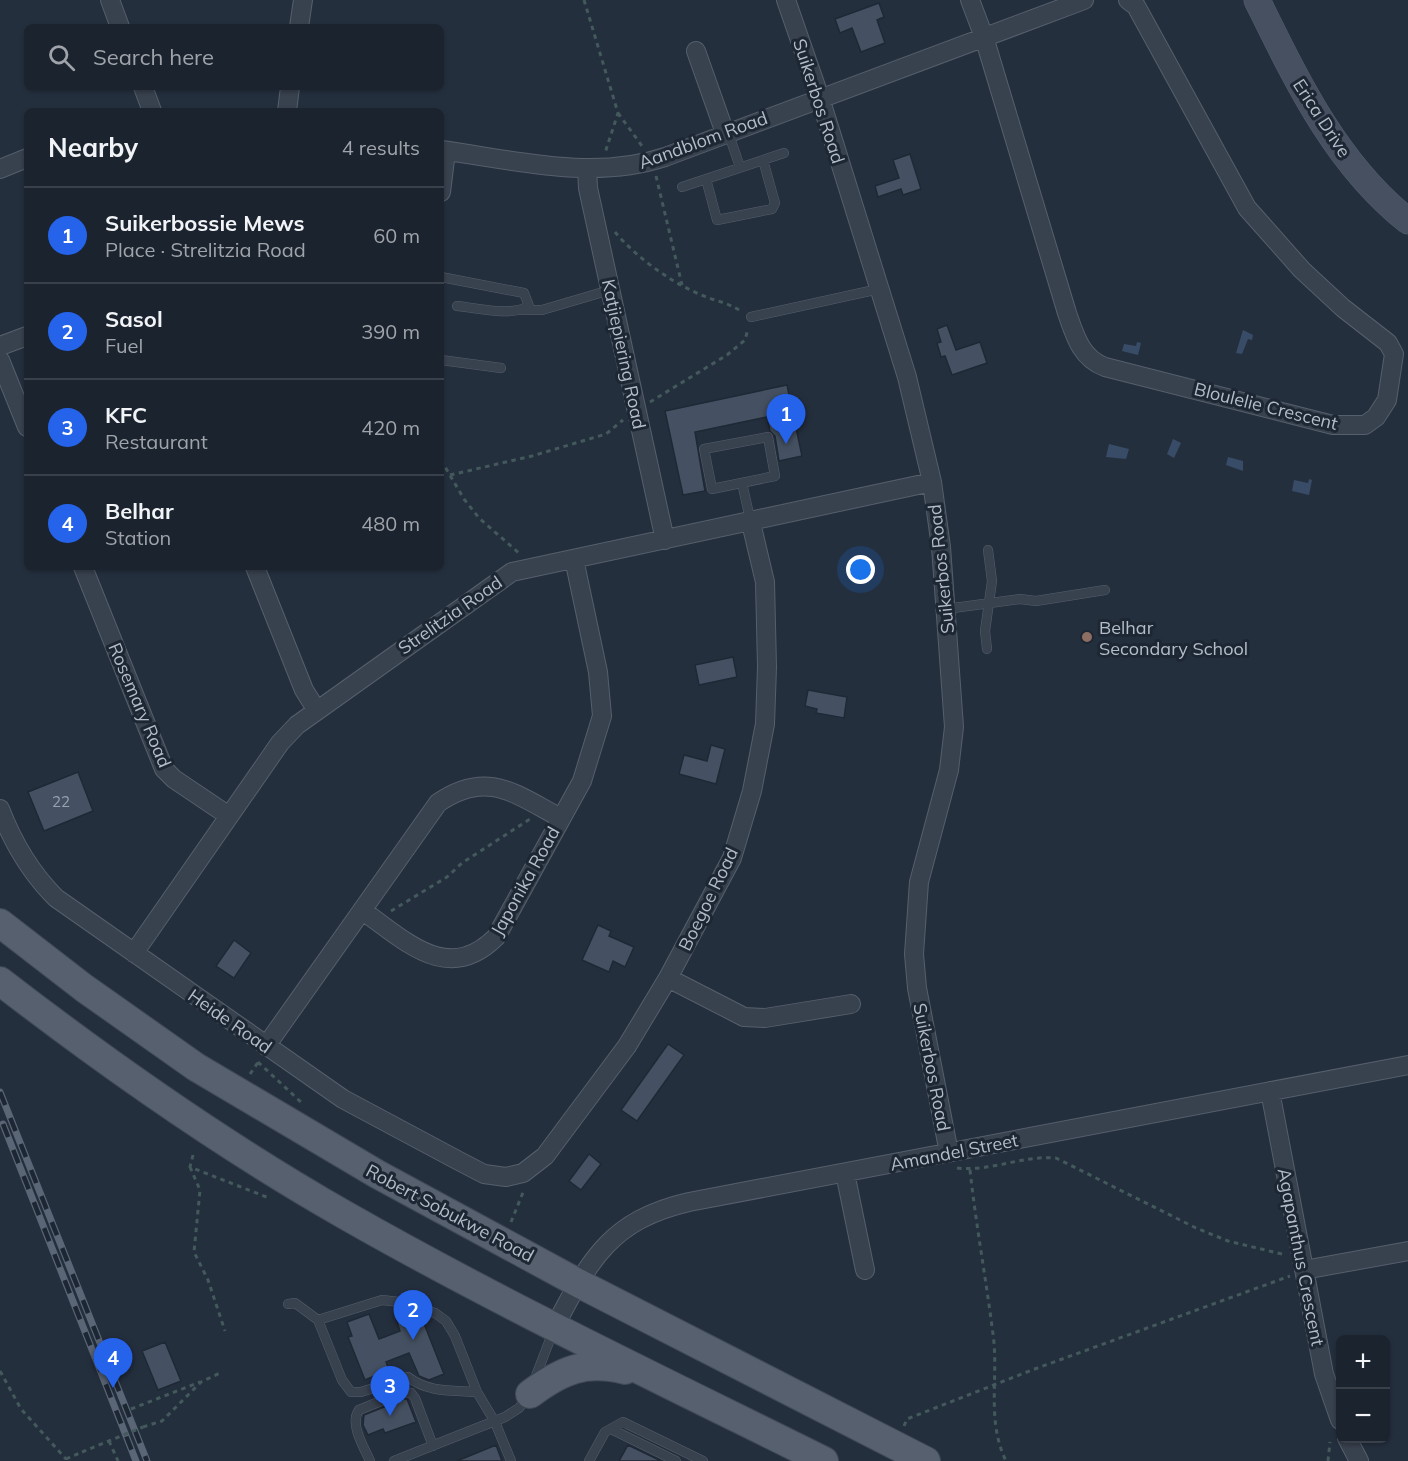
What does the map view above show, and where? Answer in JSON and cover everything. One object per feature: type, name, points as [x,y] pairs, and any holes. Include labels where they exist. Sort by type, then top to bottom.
[{"type":"main road","name":"Erica Drive","points":[[1257,0],[1320,122],[1366,181],[1408,221]]},
{"type":"main road","name":"Robert Sobukwe Road","points":[[0,923],[93,994],[196,1067],[376,1174],[578,1283],[926,1461]]},
{"type":"main road","points":[[0,981],[143,1088],[260,1164],[345,1215],[555,1326],[824,1461]]},
{"type":"main road","points":[[530,1394],[556,1377],[597,1364],[657,1378]]},
{"type":"street","points":[[110,0],[119,24]]},
{"type":"street","points":[[299,24],[303,0]]},
{"type":"street","name":"Suikerbos Road","points":[[786,0],[820,98],[879,289],[922,432],[932,482],[946,609],[954,727],[953,747],[919,882],[914,954],[917,988],[949,1153]]},
{"type":"street","points":[[970,0],[984,37]]},
{"type":"street","points":[[820,98],[1084,0]]},
{"type":"street","name":"Bloulelie Crescent","points":[[984,37],[1067,313],[1077,341],[1086,355],[1106,367],[1321,422],[1365,425],[1376,417],[1387,400],[1394,354],[1388,343],[1343,308],[1302,270],[1247,208],[1136,6],[1128,0]]},
{"type":"street","points":[[696,51],[726,133]]},
{"type":"street","points":[[144,90],[151,108]]},
{"type":"street","points":[[287,108],[290,90]]},
{"type":"street","name":"Aandblom Road","points":[[444,151],[624,168],[651,161],[820,98]]},
{"type":"street","points":[[0,169],[24,159]]},
{"type":"street","name":"Katjiepiering Road","points":[[595,164],[588,188],[664,540]]},
{"type":"street","points":[[0,346],[24,337]]},
{"type":"street","points":[[0,360],[24,420]]},
{"type":"street","name":"Strelitzia Road","points":[[134,953],[280,743],[316,709],[512,572],[751,523],[932,482]]},
{"type":"street","name":"Boegoe Road","points":[[506,1177],[523,1173],[545,1156],[627,1046],[668,978],[732,858],[752,791],[765,724],[767,667],[765,582],[751,523]]},
{"type":"street","name":"Japonika Road","points":[[363,911],[417,948],[448,960],[483,950],[496,937],[582,781],[602,716],[598,672],[574,560]]},
{"type":"street","name":"Rosemary Road","points":[[84,570],[164,769],[174,779],[230,816]]},
{"type":"street","points":[[256,570],[304,690],[316,709]]},
{"type":"street","name":"Japonika Road","points":[[262,1054],[438,803],[455,791],[492,785],[503,788],[561,818]]},
{"type":"street","name":"Heide Road","points":[[0,809],[15,844],[42,884],[56,898],[134,953],[262,1054],[484,1174],[506,1177]]},
{"type":"street","points":[[668,978],[744,1017],[765,1018],[851,1004]]},
{"type":"street","name":"Amandel Street","points":[[555,1326],[578,1283],[616,1235],[651,1212],[689,1202],[1408,1065]]},
{"type":"street","name":"Agapanthus Crescent","points":[[1270,1091],[1324,1374],[1336,1406]]},
{"type":"street","points":[[845,1173],[865,1270]]},
{"type":"street","points":[[1304,1270],[1408,1251]]},
{"type":"street","points":[[1350,1443],[1359,1461]]},
{"type":"lane","points":[[726,133],[740,168]]},
{"type":"lane","points":[[682,187],[784,153]]},
{"type":"lane","points":[[706,179],[717,220],[772,209],[775,203],[763,160]]},
{"type":"lane","points":[[444,278],[524,293],[529,306],[522,310]]},
{"type":"lane","points":[[751,317],[879,289]]},
{"type":"lane","points":[[457,306],[542,310],[610,290]]},
{"type":"lane","points":[[444,360],[501,368]]},
{"type":"lane","points":[[768,437],[775,476],[742,483],[712,489],[704,449],[768,437]]},
{"type":"lane","points":[[742,483],[751,523]]},
{"type":"lane","points":[[987,650],[985,631],[992,581],[988,550]]},
{"type":"lane","points":[[946,609],[1020,599],[1036,601],[1105,590]]},
{"type":"lane","points":[[318,1320],[382,1300],[427,1309],[450,1327],[477,1392],[495,1422],[511,1461]]},
{"type":"lane","points":[[288,1304],[295,1304],[318,1320],[342,1380],[351,1392],[361,1392],[408,1377],[420,1387],[477,1392]]},
{"type":"lane","points":[[394,1461],[495,1422],[519,1408],[530,1394],[555,1326]]},
{"type":"lane","points":[[370,1461],[355,1424],[356,1414],[359,1410],[403,1392],[411,1393],[415,1398],[433,1446]]},
{"type":"lane","points":[[589,1461],[605,1432],[623,1422],[703,1461]]},
{"type":"lane","points":[[611,1429],[676,1461]]},
{"type":"lane","points":[[419,1451],[423,1461]]},
{"type":"path","points":[[584,0],[618,113],[651,161],[682,285]]},
{"type":"path","points":[[595,164],[618,113]]},
{"type":"path","points":[[450,475],[532,456],[606,434],[636,406],[650,402],[727,355],[746,340],[751,317],[731,303],[700,295],[682,285],[622,241],[607,223],[597,225]]},
{"type":"path","points":[[444,465],[479,518],[518,550],[529,568]]},
{"type":"path","points":[[381,923],[390,912],[447,877],[462,863],[544,809]]},
{"type":"path","points":[[262,1054],[304,1105]]},
{"type":"path","points":[[193,1155],[190,1167],[200,1190],[194,1252],[208,1280],[225,1331]]},
{"type":"path","points":[[902,1431],[907,1419],[995,1385],[1304,1270],[1290,1256],[1228,1241],[1196,1228],[1056,1158],[1038,1156],[970,1170],[982,1273],[994,1335],[995,1385],[992,1415],[1006,1461]]},
{"type":"path","points":[[190,1167],[269,1198]]},
{"type":"path","points":[[509,1227],[524,1188]]},
{"type":"path","points":[[0,1371],[21,1409],[66,1460],[162,1421],[201,1382]]},
{"type":"path","points":[[131,1409],[220,1373]]},
{"type":"path","points":[[109,1441],[118,1461]]},
{"type":"water","points":[[1243,330],[1253,335],[1252,340],[1248,339],[1242,354],[1236,353]]},
{"type":"water","points":[[1137,342],[1141,343],[1138,355],[1122,351],[1124,344],[1136,346]]},
{"type":"water","points":[[1173,439],[1181,443],[1174,458],[1167,454]]},
{"type":"water","points":[[1109,444],[1129,449],[1126,459],[1106,457]]},
{"type":"water","points":[[1228,457],[1243,461],[1243,471],[1226,465]]},
{"type":"water","points":[[1309,479],[1312,480],[1309,495],[1292,491],[1294,480],[1308,483]]},
{"type":"building","points":[[879,3],[884,17],[877,20],[885,43],[861,52],[852,28],[840,33],[835,19]]},
{"type":"building","points":[[910,154],[921,189],[903,195],[901,189],[878,197],[875,186],[899,178],[893,160]]},
{"type":"building","points":[[947,325],[956,350],[980,342],[987,363],[952,375],[945,356],[941,357],[937,343],[941,342],[937,329]]},
{"type":"building","points":[[787,385],[802,456],[779,461],[775,436],[770,431],[767,417],[695,432],[705,491],[683,495],[665,411]]},
{"type":"building","points":[[733,657],[737,677],[699,685],[695,665]]},
{"type":"building","points":[[808,690],[847,697],[844,718],[816,713],[817,709],[805,706]]},
{"type":"building","points":[[711,745],[725,749],[716,784],[679,774],[684,755],[707,761]]},
{"type":"building","points":[[78,772],[93,811],[44,831],[28,792]]},
{"type":"building","points":[[598,925],[611,931],[609,936],[634,947],[625,967],[613,961],[609,972],[582,960]]},
{"type":"building","points":[[234,940],[251,953],[234,978],[216,966]]},
{"type":"building","points":[[668,1044],[684,1055],[637,1121],[621,1110]]},
{"type":"building","points":[[589,1154],[601,1164],[581,1190],[569,1181]]},
{"type":"building","points":[[412,1313],[421,1316],[444,1374],[429,1380],[419,1376],[409,1353],[386,1362],[389,1370],[365,1380],[348,1337],[352,1336],[347,1322],[369,1314],[379,1339],[400,1331],[396,1319]]},
{"type":"building","points":[[165,1342],[181,1381],[158,1390],[142,1351]]},
{"type":"building","points":[[407,1399],[416,1422],[385,1433],[383,1429],[368,1435],[363,1425],[364,1415]]},
{"type":"building","points":[[496,1445],[502,1461],[457,1461]]},
{"type":"building","points":[[628,1445],[661,1461],[619,1461]]},
{"type":"railway","points":[[0,1092],[147,1461]]},
{"type":"railway","points":[[3,1124],[136,1461]]},
{"type":"place","name":"Suikerbossie Mews","points":[[786,444]]},
{"type":"place","name":"Belhar Secondary School","points":[[1087,637]]},
{"type":"place","name":"Sasol","points":[[413,1340]]},
{"type":"place","name":"Belhar","points":[[113,1388]]},
{"type":"place","name":"KFC","points":[[390,1416]]}]
